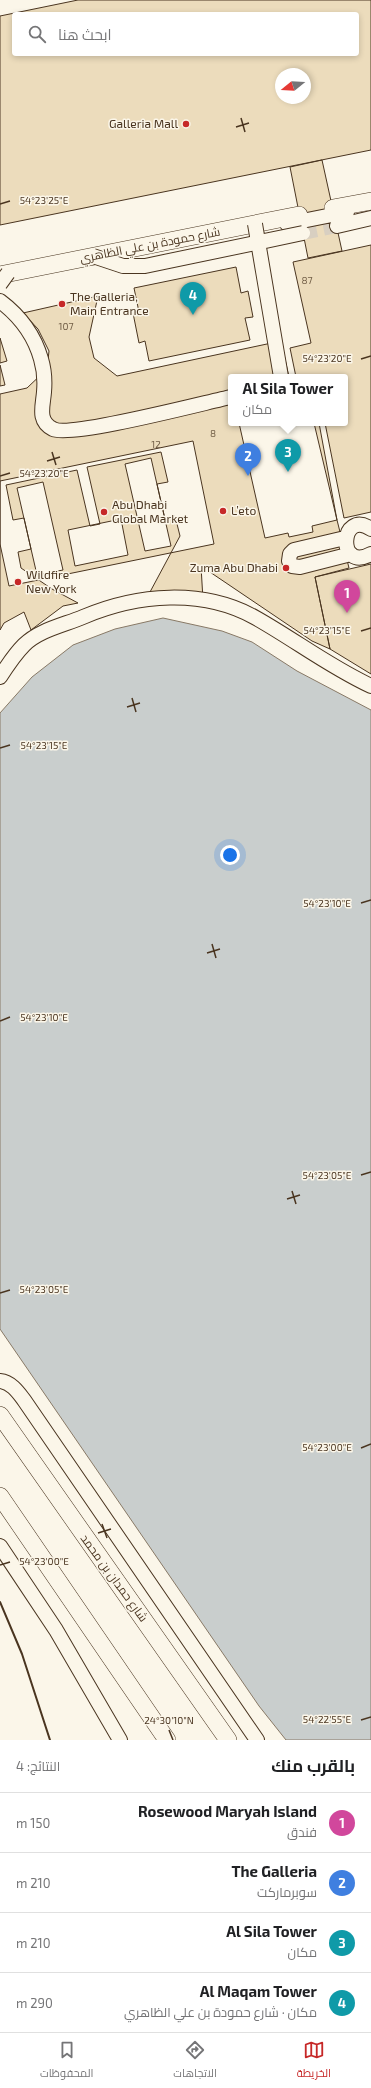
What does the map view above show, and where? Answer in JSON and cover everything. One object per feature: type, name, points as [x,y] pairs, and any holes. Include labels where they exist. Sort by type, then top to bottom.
[{"type":"main road","points":[[333,208],[371,201]]},
{"type":"main road","name":"شارع حمودة بن علي الظاهري","points":[[2,278],[93,256],[299,215]]},
{"type":"main road","name":"شارع حمدان بن محمد","points":[[0,1415],[228,1740]]},
{"type":"main road","points":[[0,1496],[167,1740]]},
{"type":"street","points":[[2,278],[371,208]]},
{"type":"street","points":[[336,226],[371,218]]},
{"type":"street","points":[[255,224],[280,374]]},
{"type":"street","points":[[93,256],[123,266],[144,266],[303,233]]},
{"type":"street","points":[[0,301],[20,318],[37,345],[44,377],[42,414],[46,423],[54,430],[64,432],[95,427],[228,398]]},
{"type":"street","points":[[351,554],[345,544],[347,533],[358,519],[362,525],[371,528]]},
{"type":"street","points":[[346,538],[294,550],[290,554],[289,561],[292,566],[300,567],[351,554],[361,557],[371,554]]},
{"type":"street","points":[[0,677],[25,644],[42,633],[108,607],[126,602],[162,597],[196,599],[245,612],[332,665],[371,686]]},
{"type":"street","points":[[0,1381],[5,1382],[14,1388],[24,1400],[257,1740]]},
{"type":"street","points":[[0,1546],[63,1642],[120,1740]]},
{"type":"shaded area","points":[[163,618],[222,631],[252,642],[297,671],[371,710],[371,1740],[286,1740],[259,1706],[0,1329],[0,713],[32,677],[73,645],[115,629]]},
{"type":"building","name":"Galleria Mall","points":[[78,0],[371,0],[371,150],[0,225],[0,16],[12,14],[12,56],[359,56],[359,12],[20,12]]},
{"type":"building","points":[[322,160],[342,251],[308,258],[290,167]]},
{"type":"building","points":[[371,245],[371,512],[344,518],[326,426],[348,426],[348,374],[295,374],[290,348],[311,343],[293,262]]},
{"type":"building","points":[[236,267],[241,293],[248,291],[253,317],[245,318],[250,340],[149,361],[145,341],[139,343],[133,313],[139,312],[134,288]]},
{"type":"building","points":[[98,296],[89,337],[94,358],[117,376],[281,341],[288,374],[228,374],[228,426],[320,426],[337,520],[349,568],[315,577],[330,649],[312,641],[201,566],[203,600],[150,592],[180,536],[175,516],[165,519],[157,484],[168,482],[161,452],[87,467],[100,524],[90,526],[77,470],[6,485],[13,520],[24,518],[31,549],[18,552],[21,568],[52,589],[78,603],[63,606],[31,630],[24,612],[4,623],[0,630],[0,394],[27,388],[47,369],[49,351],[38,329],[23,313]]},
{"type":"building","points":[[0,338],[7,361],[0,363]]},
{"type":"building","points":[[0,365],[5,385],[0,386]]},
{"type":"building","points":[[240,426],[315,426],[337,520],[312,526],[313,532],[289,537],[288,533],[265,538]]},
{"type":"building","name":"Abu Dhabi Global Market","points":[[193,441],[214,544],[9,586],[0,544],[0,481]]},
{"type":"building","points":[[151,458],[171,546],[145,551],[125,464]]},
{"type":"building","points":[[43,482],[63,570],[37,575],[17,488]]},
{"type":"building","points":[[121,519],[128,555],[75,566],[68,530]]},
{"type":"building","points":[[371,564],[371,674],[330,649],[315,577]]},
{"type":"tunnel","points":[[303,233],[337,226]]},
{"type":"wall","points":[[0,1602],[22,1654],[50,1740]]},
{"type":"place","name":"Galleria Mall","points":[[186,124]]},
{"type":"place","name":"The Galleria, Main Entrance","points":[[62,304]]},
{"type":"place","name":"Al Maqam Tower","points":[[193,315]]},
{"type":"place","name":"Al Sila Tower","points":[[288,472]]},
{"type":"place","name":"The Galleria","points":[[248,476]]},
{"type":"place","name":"L’eto","points":[[223,511]]},
{"type":"place","name":"Abu Dhabi Global Market","points":[[104,512]]},
{"type":"place","name":"Zuma Abu Dhabi","points":[[286,568]]},
{"type":"place","name":"Wildfire New York","points":[[18,582]]},
{"type":"place","name":"Rosewood Maryah Island","points":[[347,613]]}]
